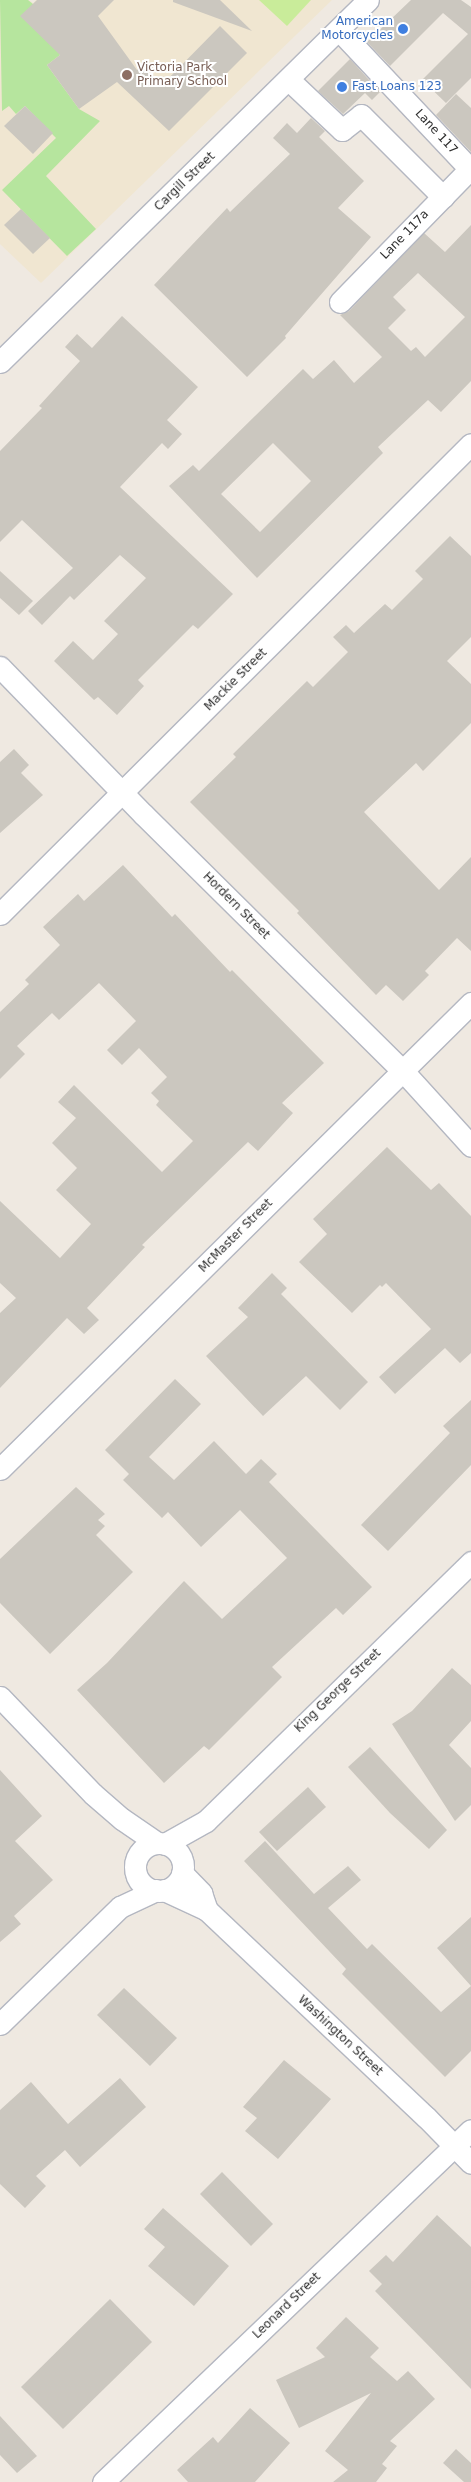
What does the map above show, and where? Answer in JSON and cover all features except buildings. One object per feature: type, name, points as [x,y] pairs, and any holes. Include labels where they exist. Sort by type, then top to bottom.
[{"type":"street","name":"Cargill Street","points":[[0,362],[289,80],[368,0]]},
{"type":"street","name":"Lane 117","points":[[339,30],[470,169]]},
{"type":"street","points":[[289,80],[342,130],[361,115],[442,197]]},
{"type":"street","name":"Lane 117a","points":[[340,302],[470,169]]},
{"type":"street","name":"Mackie Street","points":[[0,914],[471,444]]},
{"type":"street","name":"Hordern Street","points":[[0,667],[403,1070],[471,1146]]},
{"type":"street","name":"McMaster Street","points":[[0,1469],[74,1398],[471,1003]]},
{"type":"street","name":"King George Street","points":[[161,1843],[206,1821],[471,1562]]},
{"type":"street","points":[[0,1698],[93,1794],[122,1819],[178,1852],[182,1869],[172,1886],[120,1907],[0,2024]]},
{"type":"street","points":[[122,1819],[131,1837],[136,1866],[143,1885],[160,1890]]},
{"type":"street","name":"King George Street","points":[[182,1869],[206,1821]]},
{"type":"street","points":[[120,1907],[144,1848],[161,1843]]},
{"type":"street","name":"Washington Street","points":[[182,1869],[201,1892],[207,1910]]},
{"type":"street","name":"Washington Street","points":[[160,1890],[207,1910],[456,2146],[471,2163]]},
{"type":"street","name":"Leonard Street","points":[[103,2482],[471,2130]]},
{"type":"shaded area","name":"Victoria Park Primary School","points":[[0,0],[29,0],[33,3],[36,0],[332,0],[41,283],[0,244]]},
{"type":"green space","points":[[0,0],[28,0],[33,4],[60,55],[47,65],[79,109],[100,121],[46,176],[96,229],[67,256],[2,190],[56,138],[25,106],[16,114],[9,106],[2,111]]},
{"type":"green space","points":[[259,0],[311,0],[287,26]]},
{"type":"place","name":"American Motorcycles","points":[[403,29]]},
{"type":"place","name":"Victoria Park Primary School","points":[[127,75]]},
{"type":"place","name":"Fast Loans 123","points":[[342,87]]}]
